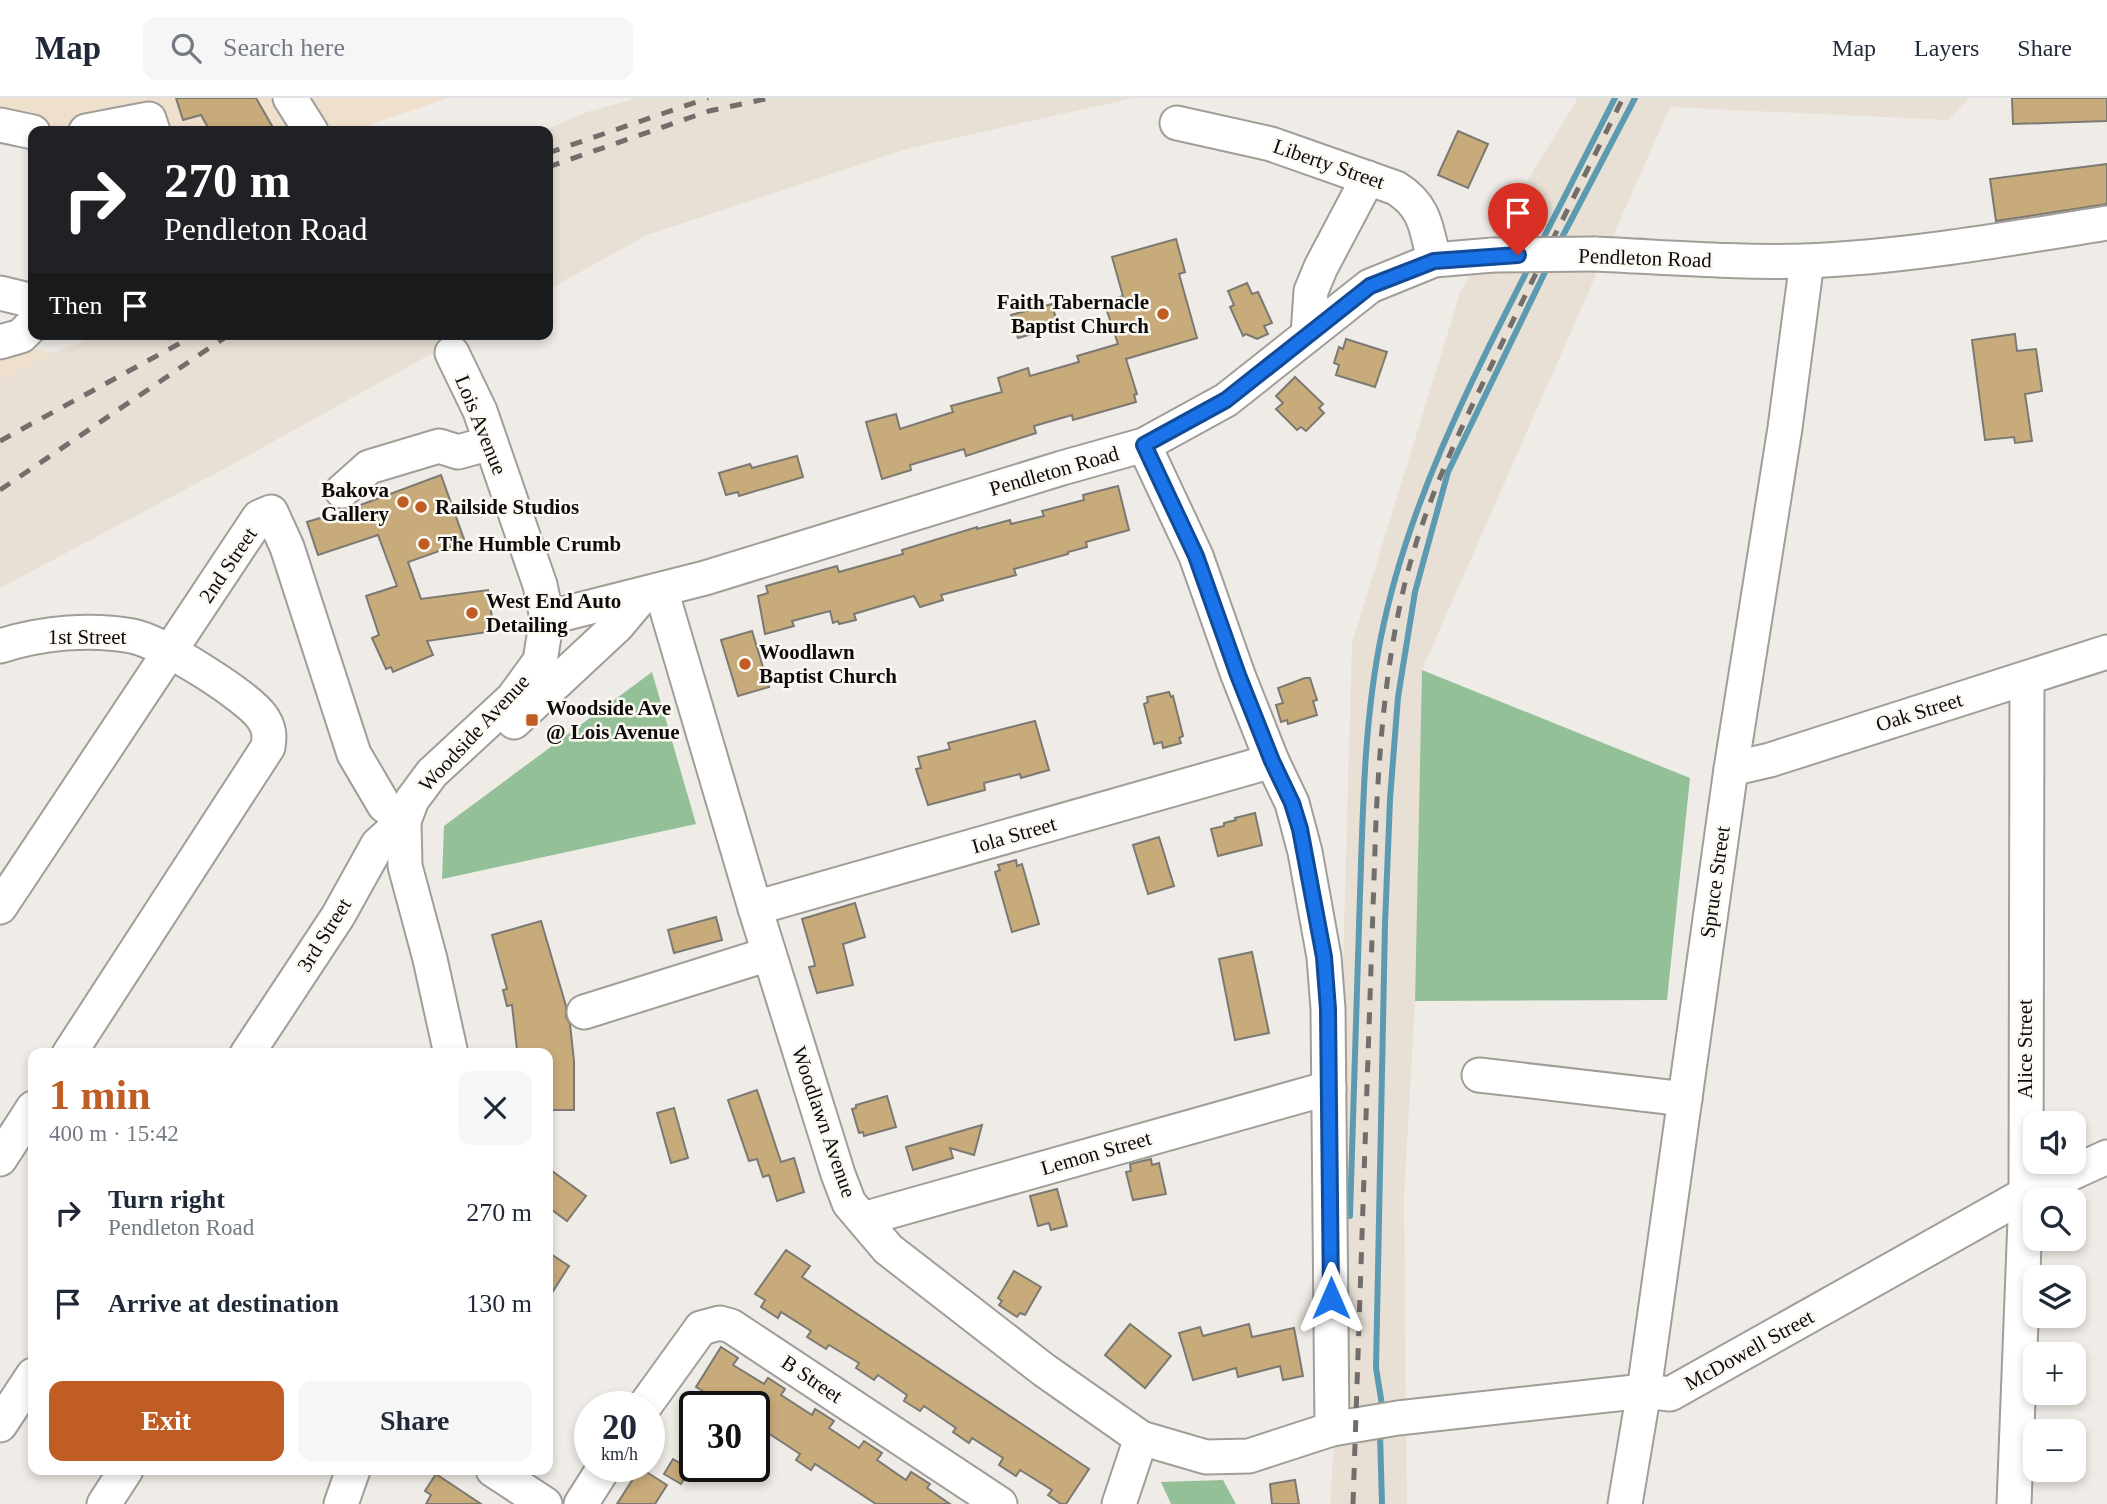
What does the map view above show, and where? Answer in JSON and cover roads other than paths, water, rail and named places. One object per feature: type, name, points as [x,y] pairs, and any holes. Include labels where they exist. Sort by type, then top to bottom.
[{"type":"street","points":[[290,98],[308,126]]},
{"type":"street","name":"Liberty Street","points":[[1177,123],[1271,144],[1396,188],[1411,198],[1419,209],[1434,261]]},
{"type":"street","points":[[0,125],[28,131]]},
{"type":"street","points":[[1308,335],[1311,291],[1368,178]]},
{"type":"street","name":"Pendleton Road","points":[[547,618],[652,592],[1144,445],[1226,400],[1370,286],[1434,261],[1493,255],[1594,254],[1728,261],[1807,261],[1976,244],[2107,223]]},
{"type":"street","name":"Spruce Street","points":[[1625,1504],[1644,1391],[1731,769],[1785,428],[1807,261]]},
{"type":"street","points":[[0,293],[28,300]]},
{"type":"street","points":[[0,342],[21,336],[28,329]]},
{"type":"street","name":"Lois Avenue","points":[[452,353],[480,411],[540,585],[547,618]]},
{"type":"street","points":[[341,491],[369,467],[439,446],[458,452],[491,443]]},
{"type":"street","points":[[1144,445],[1196,556],[1238,675],[1272,761],[1292,803],[1300,829],[1324,957],[1328,1009],[1344,1427]]},
{"type":"street","name":"2nd Street","points":[[6,885],[172,651],[259,517],[271,512],[287,547],[354,754],[383,805],[404,821]]},
{"type":"street","points":[[432,773],[498,736],[652,592]]},
{"type":"street","name":"Woodlawn Avenue","points":[[652,592],[838,1174],[849,1202],[863,1219],[888,1249],[1044,1370],[1141,1438],[1206,1457],[1230,1458],[1249,1456],[1344,1427]]},
{"type":"street","name":"Woodside Avenue","points":[[442,1048],[430,960],[405,866],[404,821],[412,800],[432,773],[513,698],[540,661],[547,618]]},
{"type":"street","name":"1st Street","points":[[0,646],[33,638],[96,632],[141,638],[172,651],[256,710],[270,733],[268,747],[73,1048]]},
{"type":"street","name":"Oak Street","points":[[1731,769],[1770,760],[2107,652]]},
{"type":"street","name":"Alice Street","points":[[2026,1188],[2028,678]]},
{"type":"street","name":"Iola Street","points":[[755,908],[1272,761]]},
{"type":"street","name":"3rd Street","points":[[251,1048],[338,916],[378,844],[404,821]]},
{"type":"street","points":[[584,1012],[769,954]]},
{"type":"street","points":[[1479,1075],[1685,1099]]},
{"type":"street","name":"Lemon Street","points":[[863,1219],[1329,1087]]},
{"type":"street","points":[[0,1159],[28,1116]]},
{"type":"street","name":"McDowell Street","points":[[2039,1188],[2107,1157]]},
{"type":"street","name":"McDowell Street","points":[[1344,1427],[1398,1418],[1644,1391],[1670,1394],[2023,1196]]},
{"type":"street","name":"Alice Street","points":[[2014,1504],[2024,1251]]},
{"type":"street","name":"B Street","points":[[656,1391],[701,1328],[720,1323],[731,1326],[1000,1504]]},
{"type":"street","points":[[0,1425],[28,1383]]},
{"type":"street","points":[[1119,1504],[1141,1438]]},
{"type":"street","points":[[104,1504],[124,1475]]},
{"type":"street","points":[[341,1504],[351,1475]]},
{"type":"street","points":[[500,1475],[545,1504]]},
{"type":"street","points":[[580,1504],[594,1482]]},
{"type":"waterway","points":[[1541,243],[1615,98]]},
{"type":"waterway","points":[[1558,245],[1635,98]]},
{"type":"waterway","points":[[1382,1405],[1376,1368],[1385,924],[1390,799],[1398,697],[1415,592],[1448,472],[1549,264]]},
{"type":"waterway","points":[[1350,1216],[1363,797],[1371,700],[1381,637],[1392,588],[1424,493],[1463,400],[1530,265]]},
{"type":"waterway","points":[[1380,1433],[1382,1504]]},
{"type":"railway","points":[[553,151],[708,98]]},
{"type":"railway","points":[[553,165],[709,111],[770,98]]},
{"type":"railway","points":[[1353,1504],[1376,819],[1385,702],[1398,616],[1421,528],[1455,443],[1623,98]]},
{"type":"railway","points":[[0,441],[186,340]]},
{"type":"railway","points":[[0,490],[221,340]]},
{"type":"place","name":"Faith Tabernacle Baptist Church","points":[[1163,314]]},
{"type":"place","name":"Bakova Gallery","points":[[403,502]]},
{"type":"place","name":"Railside Studios","points":[[421,507]]},
{"type":"place","name":"The Humble Crumb","points":[[424,544]]},
{"type":"place","name":"West End Auto Detailing","points":[[472,613]]},
{"type":"place","name":"Woodlawn Baptist Church","points":[[745,664]]},
{"type":"place","name":"Woodside Ave @ Lois Avenue","points":[[532,720]]}]
